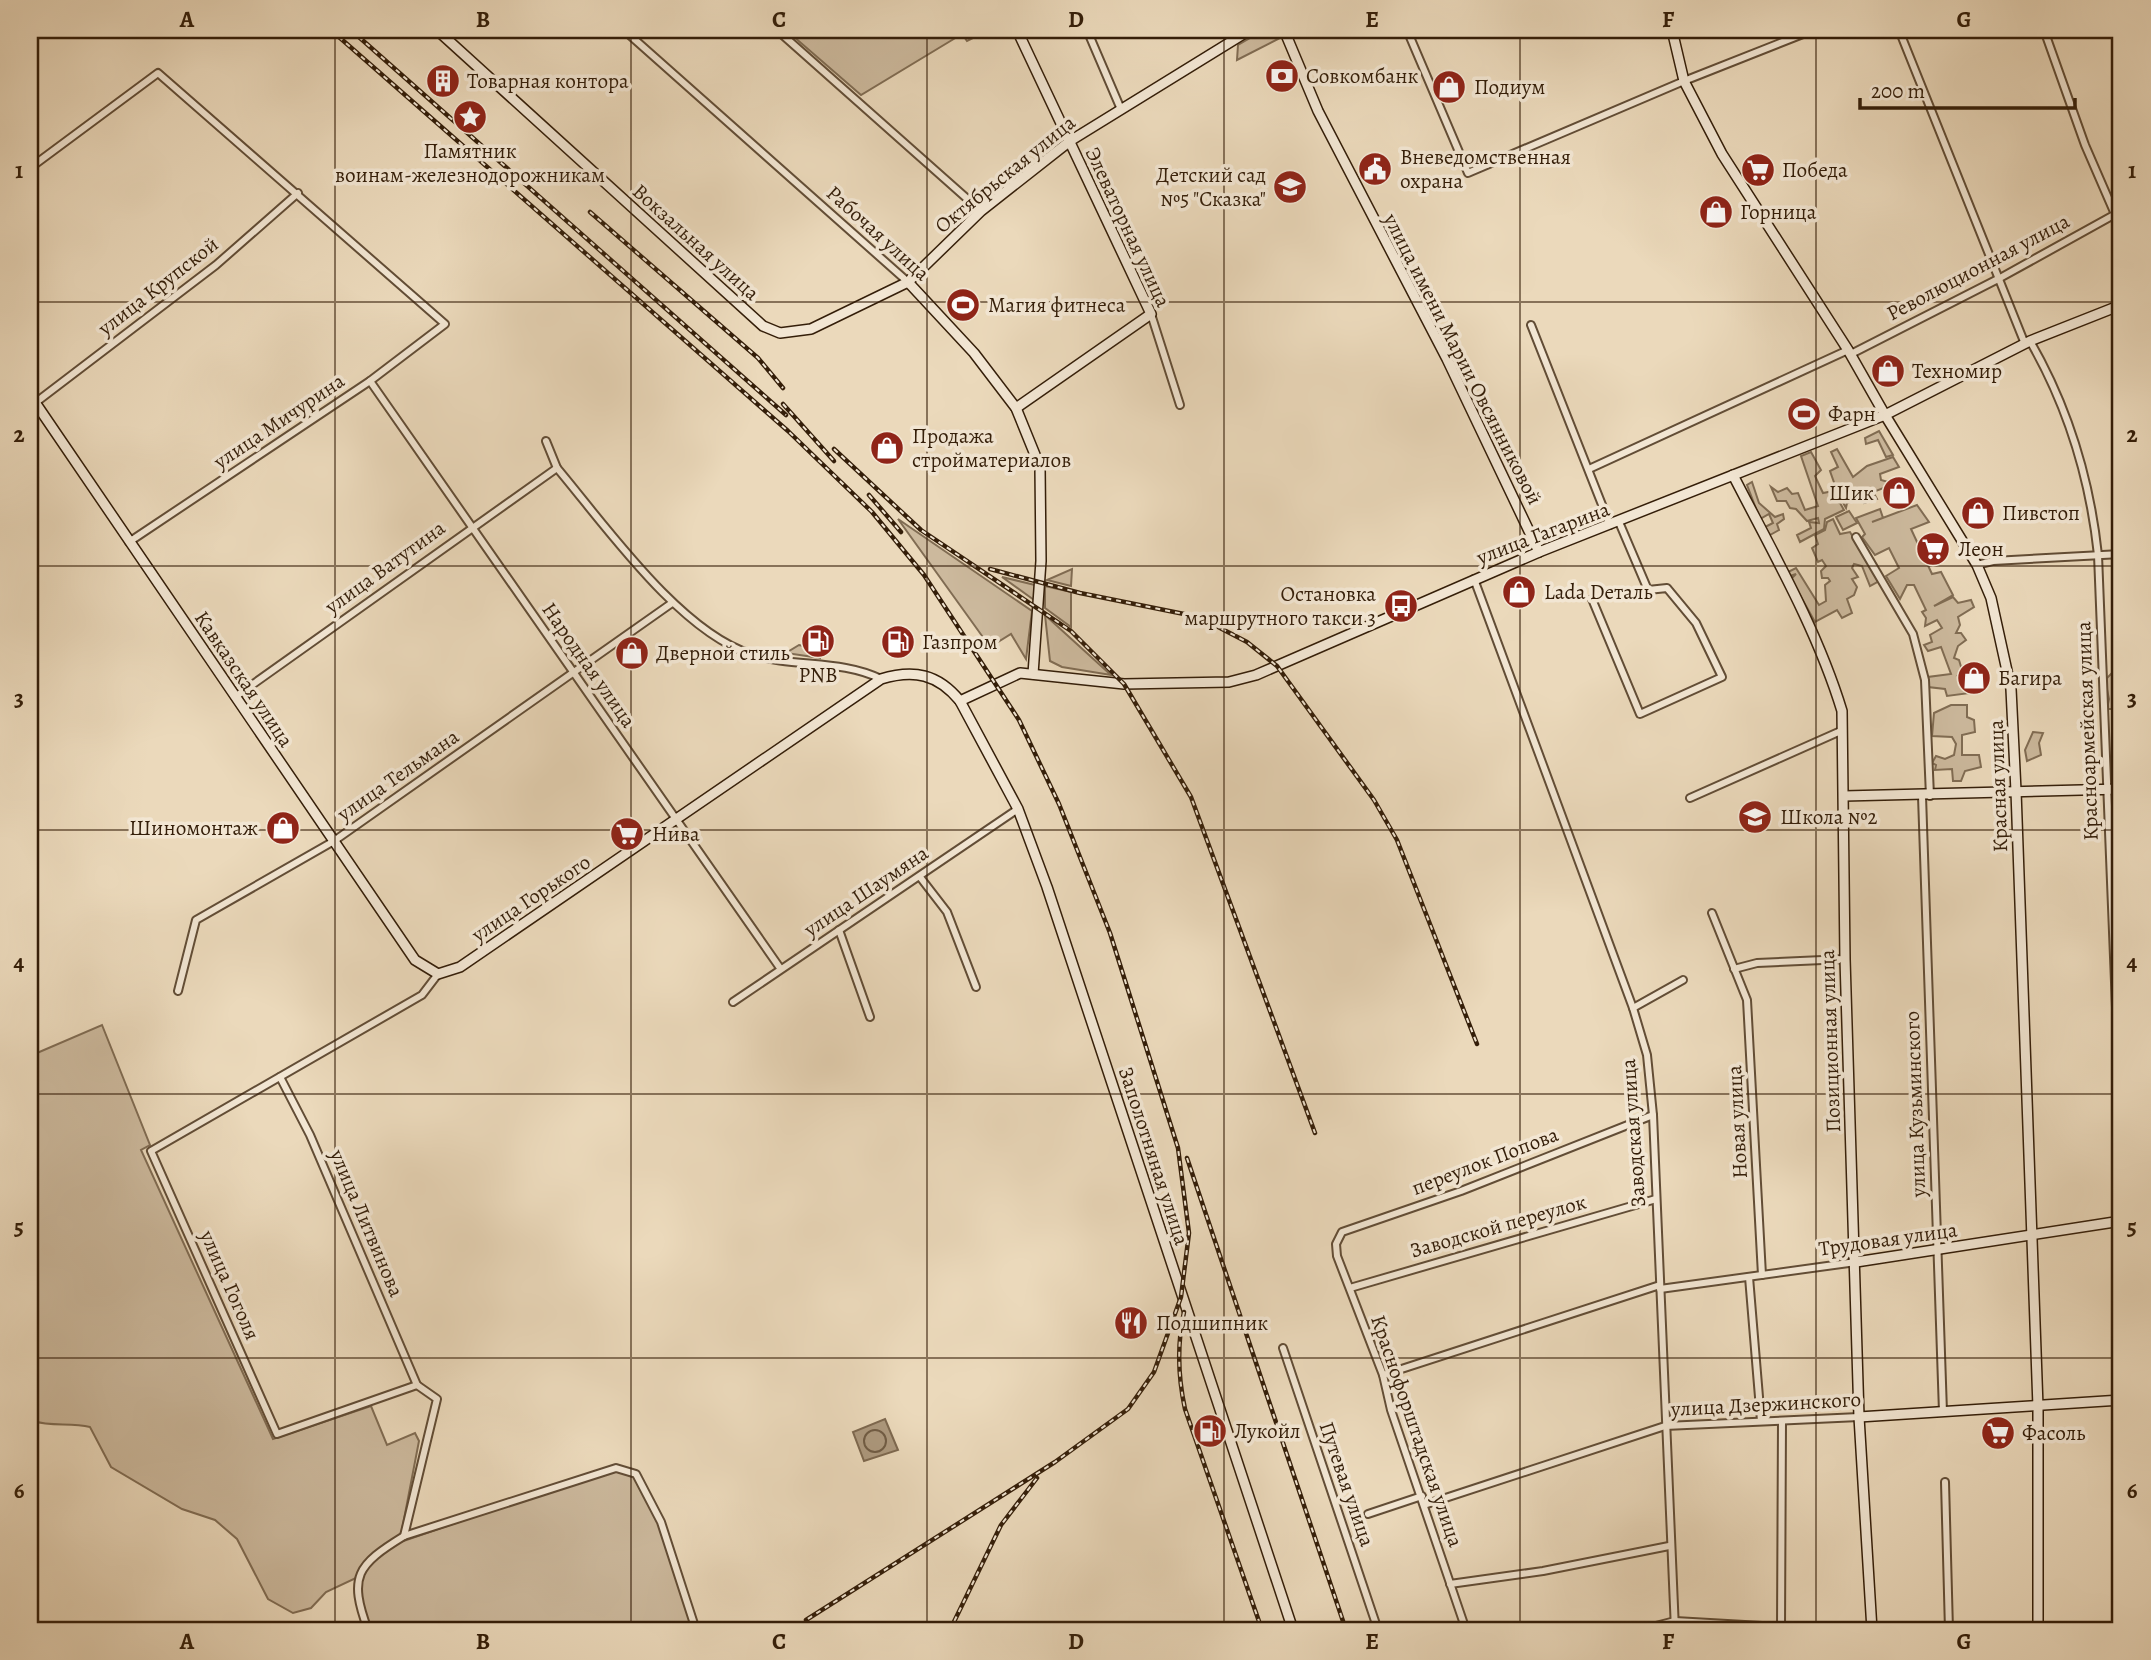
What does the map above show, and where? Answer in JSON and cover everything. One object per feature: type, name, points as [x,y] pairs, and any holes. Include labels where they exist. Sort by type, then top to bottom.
[{"type":"main road","name":"Вокзальная улица","points":[[437,30],[763,326],[780,333]]},
{"type":"main road","name":"Элеваторная улица","points":[[1017,30],[1151,314]]},
{"type":"main road","name":"Октябрьская улица","points":[[780,333],[811,329],[908,282],[981,211],[1070,141],[1120,107],[1250,30]]},
{"type":"main road","name":"улица имени Марии Овсянниковой","points":[[1284,30],[1318,111],[1447,359],[1539,552]]},
{"type":"main road","name":"Красная улица","points":[[1672,30],[1684,81],[1721,154],[1850,352],[1885,415],[1977,565],[1991,598],[2011,689],[2016,791],[2038,1407],[2038,1630]]},
{"type":"main road","name":"Рабочая улица","points":[[908,282],[967,344],[1016,408],[1040,467],[1041,561],[1033,674]]},
{"type":"main road","name":"улица Гагарина","points":[[960,701],[1020,673],[1124,684],[1228,682],[1267,671],[1539,552],[1885,415],[2028,342],[2121,305]]},
{"type":"main road","points":[[1016,408],[1151,314]]},
{"type":"main road","name":"Кавказская улица","points":[[32,399],[415,960],[438,974]]},
{"type":"main road","name":"Позиционная улица","points":[[1733,475],[1788,584],[1834,685],[1842,711],[1844,959],[1859,1417],[1872,1630]]},
{"type":"main road","name":"улица Горького","points":[[438,974],[460,967],[881,679],[904,672],[923,674],[948,686],[960,701]]},
{"type":"main road","name":"Заполотняная улица","points":[[960,701],[1018,809],[1047,887],[1293,1630]]},
{"type":"main road","points":[[1844,796],[2121,789]]},
{"type":"main road","name":"Трудовая улица","points":[[1856,1262],[2121,1221]]},
{"type":"main road","name":"улица Дзержинского","points":[[1859,1417],[2121,1401]]},
{"type":"street","name":"Рабочая улица","points":[[624,30],[908,282]]},
{"type":"street","points":[[778,30],[981,211]]},
{"type":"street","points":[[1087,30],[1120,107]]},
{"type":"street","points":[[1407,30],[1468,173],[1684,81],[1813,30]]},
{"type":"street","name":"Красноармейская улица","points":[[1899,30],[2028,342],[2056,386],[2092,500],[2098,555],[2121,1132]]},
{"type":"street","points":[[2044,30],[2085,145],[2119,212],[2121,228]]},
{"type":"street","points":[[30,168],[158,73],[298,193]]},
{"type":"street","name":"улица Мичурина","points":[[129,541],[370,382],[445,324],[298,193]]},
{"type":"street","name":"улица Крупской","points":[[32,399],[216,265],[298,193]]},
{"type":"street","name":"Революционная улица","points":[[1589,469],[1850,352],[2000,278],[2119,212]]},
{"type":"street","name":"Элеваторная улица","points":[[1151,314],[1180,405]]},
{"type":"street","points":[[1531,325],[1589,469],[1648,590],[1667,588],[1696,623],[1722,677],[1640,714],[1592,599]]},
{"type":"street","name":"Народная улица","points":[[370,382],[573,676],[678,819],[780,968]]},
{"type":"street","points":[[546,441],[557,468],[672,603],[719,637],[751,654],[860,669],[881,679]]},
{"type":"street","name":"улица Ватутина","points":[[235,696],[557,468]]},
{"type":"street","name":"улица Кузьминского","points":[[1856,537],[1913,634],[1925,680],[1943,1412]]},
{"type":"street","points":[[1977,565],[1993,561],[2121,554]]},
{"type":"street","name":"Заводская улица","points":[[1474,579],[1633,1008],[1647,1055],[1653,1115],[1669,1546],[1675,1630]]},
{"type":"street","name":"улица Тельмана","points":[[178,991],[196,920],[334,841],[573,676],[672,603]]},
{"type":"street","points":[[1690,798],[1843,730]]},
{"type":"street","name":"улица Шаумяна","points":[[733,1002],[1018,809]]},
{"type":"street","points":[[920,877],[947,912],[976,987]]},
{"type":"street","name":"Новая улица","points":[[1712,913],[1747,1000],[1762,1275]]},
{"type":"street","points":[[839,930],[870,1017]]},
{"type":"street","points":[[1734,969],[1757,963],[1844,959]]},
{"type":"street","name":"улица Горького","points":[[151,1151],[422,996],[438,974]]},
{"type":"street","points":[[1633,1008],[1684,980]]},
{"type":"street","name":"улица Литвинова","points":[[280,1077],[310,1135],[417,1385],[437,1399],[404,1536]]},
{"type":"street","name":"переулок Попова","points":[[1336,1244],[1342,1231],[1461,1191],[1653,1115]]},
{"type":"street","name":"улица Гоголя","points":[[151,1151],[277,1434],[417,1385]]},
{"type":"street","name":"Заводской переулок","points":[[1349,1288],[1656,1199]]},
{"type":"street","name":"Краснофорштадская улица","points":[[1336,1244],[1337,1256],[1383,1375],[1391,1410],[1466,1630]]},
{"type":"street","name":"Трудовая улица","points":[[1383,1375],[1660,1287],[1856,1262]]},
{"type":"street","points":[[1749,1277],[1761,1421]]},
{"type":"street","name":"Путевая улица","points":[[1283,1348],[1378,1630]]},
{"type":"street","name":"улица Дзержинского","points":[[1424,1505],[1665,1426],[1859,1417]]},
{"type":"street","points":[[1781,1628],[1782,1421]]},
{"type":"street","points":[[368,1630],[357,1595],[358,1581],[367,1561],[404,1536],[616,1468],[636,1474],[661,1522],[696,1630]]},
{"type":"street","points":[[1945,1482],[1949,1630]]},
{"type":"street","points":[[1368,1514],[1422,1496]]},
{"type":"street","points":[[1450,1584],[1543,1571],[1669,1546]]},
{"type":"street","points":[[1640,1630],[1675,1621],[1833,1630]]},
{"type":"shaded area","points":[[786,30],[989,30],[967,41],[962,34],[861,95]]},
{"type":"shaded area","points":[[1264,30],[1277,30],[1280,38],[1237,60],[1238,45]]},
{"type":"shaded area","points":[[1879,431],[1893,455],[1886,457],[1878,440],[1866,444],[1865,438]]},
{"type":"shaded area","points":[[1837,449],[1853,477],[1867,466],[1893,457],[1899,467],[1880,474],[1881,480],[1888,482],[1901,478],[1902,481],[1873,492],[1877,499],[1864,503],[1861,498],[1868,494],[1847,503],[1846,508],[1841,499],[1834,498],[1837,491],[1830,471],[1838,467],[1831,452]]},
{"type":"shaded area","points":[[1811,452],[1821,470],[1815,476],[1823,493],[1833,491],[1831,499],[1840,503],[1844,510],[1825,519],[1824,529],[1800,542],[1797,535],[1811,528],[1809,522],[1819,523],[1818,518],[1807,521],[1796,509],[1790,508],[1786,501],[1777,501],[1771,487],[1778,492],[1787,488],[1792,494],[1798,493],[1805,510],[1818,506],[1801,456]]},
{"type":"shaded area","points":[[1752,482],[1759,503],[1775,517],[1783,514],[1784,519],[1777,524],[1779,530],[1770,535],[1765,527],[1773,523],[1769,514],[1760,519],[1747,485]]},
{"type":"shaded area","points":[[1917,505],[1929,522],[1911,529],[1932,574],[1941,572],[1953,595],[1934,606],[1953,597],[1958,603],[1971,600],[1974,607],[1958,617],[1960,625],[1956,633],[1961,633],[1966,640],[1958,646],[1954,658],[1959,660],[1962,670],[1958,675],[1966,674],[1970,693],[1947,696],[1945,689],[1928,687],[1928,677],[1951,674],[1941,647],[1928,651],[1924,645],[1932,642],[1930,635],[1942,628],[1937,620],[1925,626],[1926,618],[1922,612],[1926,610],[1914,585],[1907,585],[1900,599],[1886,576],[1899,568],[1889,548],[1875,555],[1862,537],[1865,534],[1856,518],[1880,509],[1883,518]]},
{"type":"shaded area","points":[[1849,511],[1857,523],[1843,530],[1836,517]]},
{"type":"shaded area","points":[[898,519],[1032,611],[1026,659],[1011,634],[990,647]]},
{"type":"shaded area","points":[[1833,519],[1840,534],[1850,532],[1879,581],[1870,586],[1862,566],[1854,564],[1852,568],[1858,577],[1852,579],[1857,587],[1854,595],[1847,599],[1852,613],[1842,618],[1837,610],[1815,622],[1791,579],[1796,574],[1790,576],[1788,572],[1796,568],[1819,605],[1826,601],[1825,585],[1830,581],[1828,578],[1822,578],[1821,571],[1826,566],[1822,560],[1818,562],[1812,548],[1818,544],[1815,535],[1825,530],[1827,522]]},
{"type":"shaded area","points":[[1072,569],[1071,586],[1047,580]]},
{"type":"shaded area","points":[[1002,577],[1035,585],[1034,600]]},
{"type":"shaded area","points":[[1045,586],[1071,592],[1071,627],[1045,608]]},
{"type":"shaded area","points":[[1045,615],[1111,675],[1062,667],[1050,661]]},
{"type":"shaded area","points":[[799,645],[820,650],[820,658],[786,653]]},
{"type":"shaded area","points":[[2112,673],[2121,683],[2121,696],[2117,695],[2116,709],[2107,709],[2109,699],[2105,680]]},
{"type":"shaded area","points":[[1951,705],[1967,705],[1967,717],[1974,720],[1975,732],[1962,735],[1962,755],[1979,755],[1981,767],[1965,771],[1961,781],[1953,781],[1952,769],[1935,770],[1936,765],[1932,763],[1936,756],[1945,759],[1954,755],[1956,744],[1952,737],[1932,736],[1934,713]]},
{"type":"shaded area","points":[[2033,732],[2043,733],[2039,743],[2041,755],[2027,761],[2025,750]]},
{"type":"shaded area","points":[[102,1025],[150,1145],[141,1150],[273,1439],[371,1406],[387,1445],[415,1433],[419,1441],[400,1540],[374,1554],[356,1578],[326,1592],[311,1608],[293,1613],[268,1599],[237,1539],[215,1520],[182,1509],[111,1467],[90,1427],[33,1421],[30,1411],[30,1056]]},
{"type":"shaded area","points":[[616,1468],[636,1474],[661,1522],[694,1630],[368,1630],[359,1583],[366,1566],[386,1547]]},
{"type":"water","points":[[885,1419],[898,1450],[864,1461],[853,1432]]},
{"type":"railway","points":[[331,30],[788,431],[872,512],[924,575],[1019,720],[1059,804],[1110,933],[1178,1148],[1189,1233],[1181,1297],[1154,1372],[1128,1409],[1055,1462],[806,1620]]},
{"type":"railway","points":[[351,30],[786,415]]},
{"type":"railway","points":[[590,212],[758,358],[783,388]]},
{"type":"railway","points":[[783,404],[834,461]]},
{"type":"railway","points":[[834,449],[921,530],[1071,631],[1124,684],[1191,797],[1315,1133]]},
{"type":"railway","points":[[869,495],[901,532]]},
{"type":"railway","points":[[990,569],[1080,593],[1199,617],[1247,642],[1277,666],[1374,800],[1397,840],[1477,1044]]},
{"type":"railway","points":[[1187,1158],[1346,1630]]},
{"type":"railway","points":[[1184,1312],[1179,1360],[1185,1409],[1262,1630]]},
{"type":"railway","points":[[950,1630],[1001,1525],[1037,1478]]},
{"type":"place","name":"Совкомбанк","points":[[1282,76]]},
{"type":"place","name":"Товарная контора","points":[[443,81]]},
{"type":"place","name":"Подиум","points":[[1449,87]]},
{"type":"place","name":"Памятник воинам-железнодорожникам","points":[[470,117]]},
{"type":"place","name":"Вневедомственная охрана","points":[[1375,169]]},
{"type":"place","name":"Победа","points":[[1758,170]]},
{"type":"place","name":"Детский сад №5 \"Сказка\"","points":[[1290,187]]},
{"type":"place","name":"Горница","points":[[1716,212]]},
{"type":"place","name":"Магия фитнеса","points":[[963,305]]},
{"type":"place","name":"Техномир","points":[[1888,371]]},
{"type":"place","name":"Фарн","points":[[1804,414]]},
{"type":"place","name":"Продажа стройматериалов","points":[[887,448]]},
{"type":"place","name":"Шик","points":[[1899,493]]},
{"type":"place","name":"Пивстоп","points":[[1978,513]]},
{"type":"place","name":"Леон","points":[[1933,549]]},
{"type":"place","name":"Lada Dеталь","points":[[1519,592]]},
{"type":"place","name":"Остановка маршрутного такси 3","points":[[1401,606]]},
{"type":"place","name":"PNB","points":[[818,641]]},
{"type":"place","name":"Газпром","points":[[898,642]]},
{"type":"place","name":"Дверной стиль","points":[[632,653]]},
{"type":"place","name":"Багира","points":[[1974,678]]},
{"type":"place","name":"Школа №2","points":[[1755,817]]},
{"type":"place","name":"Шиномонтаж","points":[[283,828]]},
{"type":"place","name":"Нива","points":[[627,834]]},
{"type":"place","name":"Подшипник","points":[[1131,1323]]},
{"type":"place","name":"Лукойл","points":[[1210,1431]]},
{"type":"place","name":"Фасоль","points":[[1998,1433]]}]
